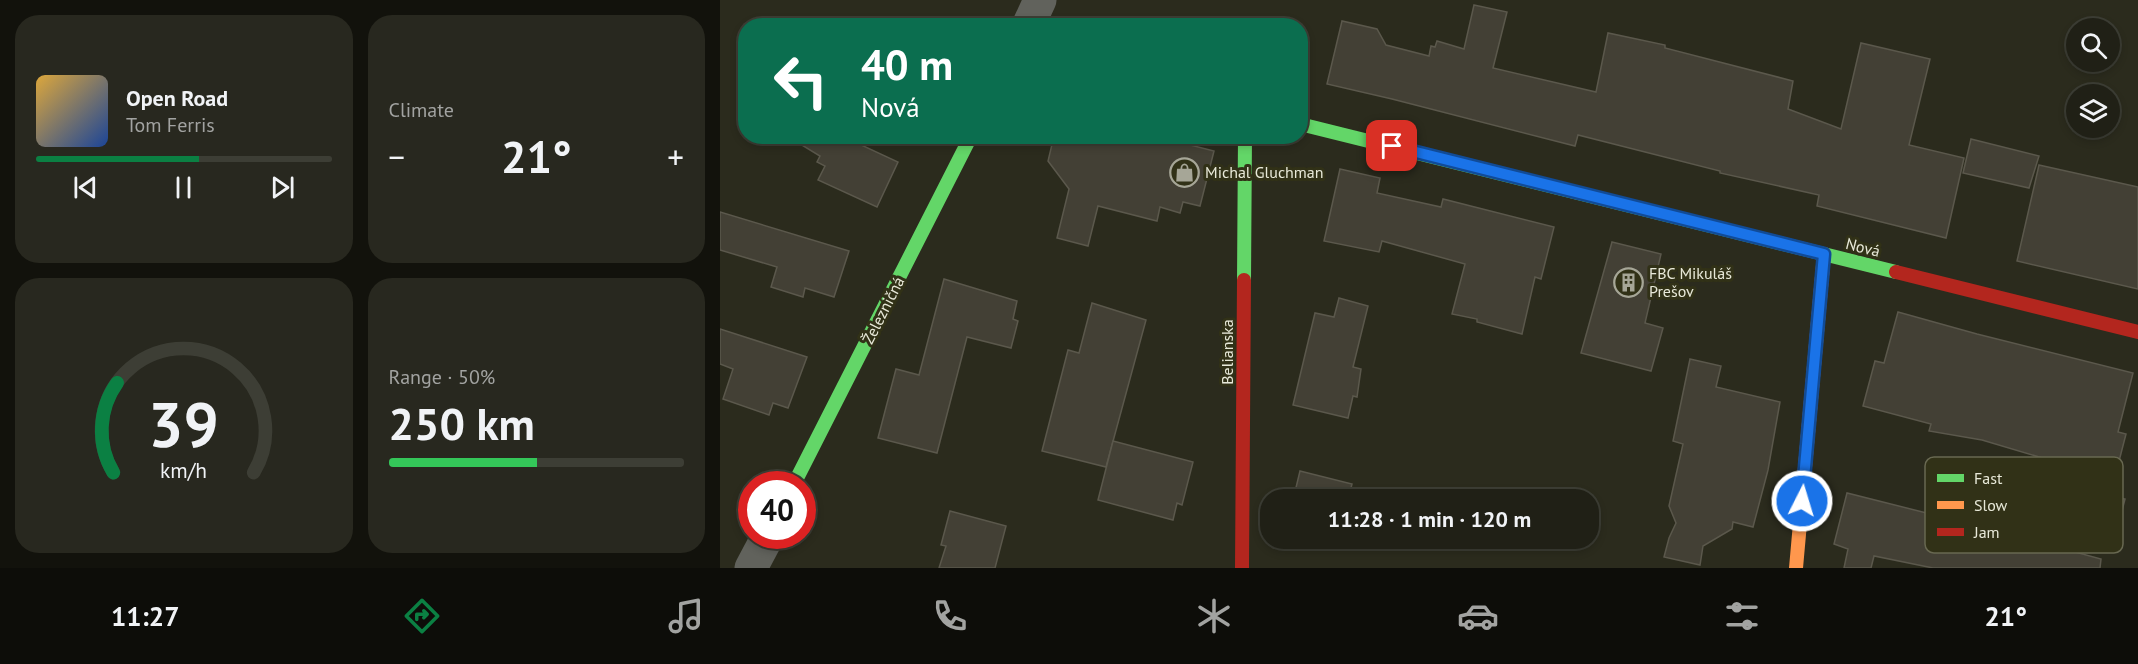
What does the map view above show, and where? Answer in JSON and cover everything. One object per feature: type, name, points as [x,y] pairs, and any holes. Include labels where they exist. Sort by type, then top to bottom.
[{"type":"street","points":[[1032,18],[1041,0]]},
{"type":"street","name":"Nová","points":[[1308,126],[2138,332]]},
{"type":"street","name":"Železničná","points":[[801,471],[967,144]]},
{"type":"street","name":"Belianska","points":[[1242,568],[1245,144]]},
{"type":"street","points":[[1796,568],[1824,254]]},
{"type":"street","points":[[751,568],[761,549]]},
{"type":"building","points":[[1474,5],[1507,12],[1493,68],[1596,92],[1608,33],[1665,45],[1665,48],[1793,81],[1788,109],[1841,129],[1861,43],[1930,59],[1909,145],[1964,158],[1946,238],[1817,206],[1819,195],[1720,173],[1720,171],[1578,135],[1575,146],[1327,84],[1342,21],[1377,29],[1386,45],[1429,56],[1431,46],[1435,47],[1437,41],[1464,49]]},
{"type":"building","points":[[1971,139],[2039,156],[2029,188],[1963,173]]},
{"type":"building","points":[[800,144],[859,144],[898,162],[877,207],[818,180],[825,166],[817,162],[820,156]]},
{"type":"building","points":[[1052,144],[1186,144],[1214,151],[1200,206],[1183,202],[1180,213],[1160,207],[1157,221],[1098,206],[1088,246],[1057,238],[1069,189],[1048,161]]},
{"type":"building","points":[[2039,165],[2138,187],[2138,289],[2017,261]]},
{"type":"building","points":[[1340,169],[1380,178],[1377,193],[1441,207],[1443,199],[1554,227],[1541,279],[1535,277],[1522,334],[1477,322],[1477,319],[1452,314],[1465,264],[1382,241],[1379,252],[1324,241]]},
{"type":"building","points":[[720,212],[849,251],[834,297],[805,288],[803,297],[771,287],[777,267],[720,250]]},
{"type":"building","name":"FBC Mikuláš Prešov","points":[[1612,242],[1661,254],[1645,323],[1663,328],[1651,371],[1581,353]]},
{"type":"building","points":[[944,279],[1017,301],[1013,319],[1018,321],[1011,348],[967,337],[937,453],[878,438],[896,369],[919,375]]},
{"type":"building","points":[[1339,298],[1368,306],[1353,367],[1361,369],[1357,397],[1353,396],[1348,418],[1293,405],[1315,313],[1334,317]]},
{"type":"building","points":[[1092,303],[1146,320],[1106,467],[1042,451],[1068,350],[1079,353]]},
{"type":"building","points":[[1898,312],[2133,373],[2118,432],[2126,434],[2120,457],[2039,457],[1982,440],[1929,431],[1931,424],[1863,406],[1875,361],[1884,363]]},
{"type":"building","points":[[720,329],[807,357],[788,408],[773,403],[769,415],[723,399],[733,369],[720,364]]},
{"type":"building","points":[[1690,359],[1721,366],[1716,387],[1780,402],[1768,470],[1753,527],[1733,522],[1732,529],[1703,546],[1700,565],[1664,557],[1676,523],[1669,506],[1683,444],[1673,441]]},
{"type":"building","points":[[1113,441],[1193,462],[1182,505],[1177,503],[1173,520],[1098,500]]},
{"type":"building","points":[[1300,471],[1352,484],[1351,489],[1296,489]]},
{"type":"building","points":[[1847,493],[1925,513],[1925,553],[2079,553],[2101,559],[2100,568],[1933,568],[1874,556],[1871,568],[1844,568],[1848,549],[1834,544]]},
{"type":"building","points":[[950,511],[1006,526],[995,568],[939,568],[946,546],[941,545]]},
{"type":"traffic: fast","points":[[1308,126],[1896,272]]},
{"type":"traffic: fast","points":[[801,471],[967,144]]},
{"type":"traffic: fast","points":[[1244,280],[1245,144]]},
{"type":"traffic: slow","points":[[1796,568],[1824,254]]},
{"type":"traffic: jam","points":[[1896,272],[2138,332]]},
{"type":"traffic: jam","points":[[1242,568],[1244,280]]},
{"type":"place","name":"Michal Gluchman","points":[[1184,172]]},
{"type":"place","name":"FBC Mikuláš Prešov","points":[[1628,282]]},
{"type":"route","points":[[1392,146],[1824,254],[1802,501]]}]
